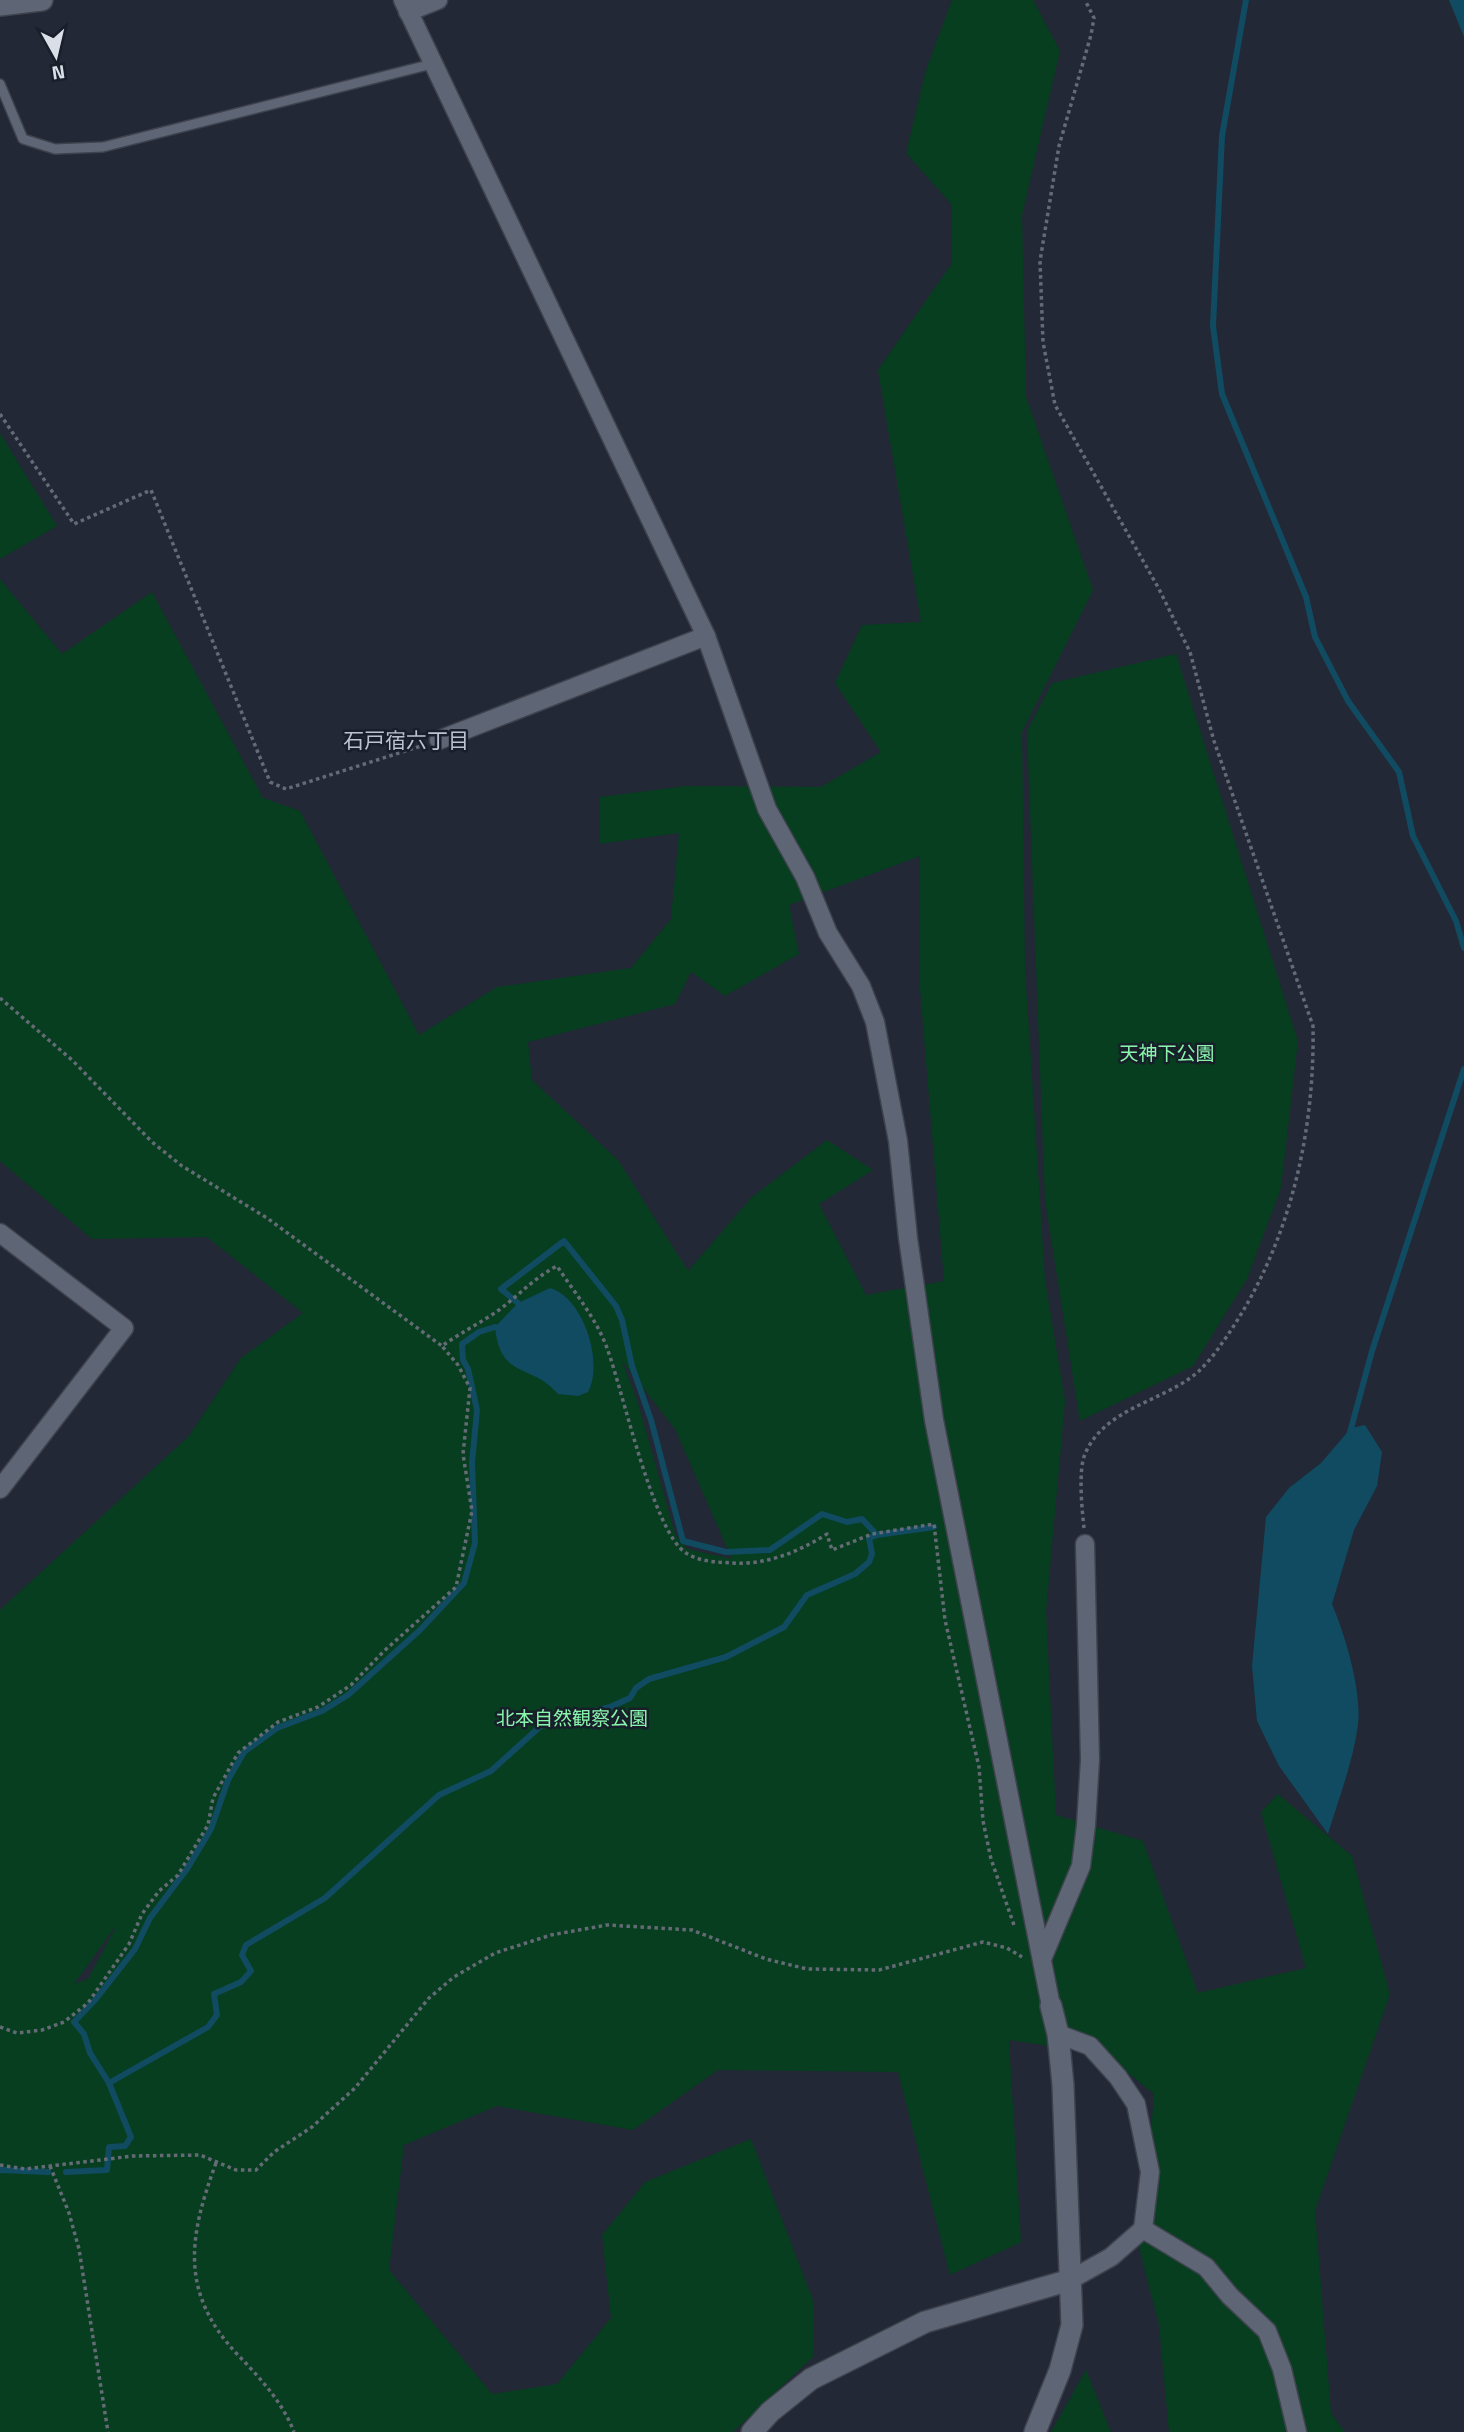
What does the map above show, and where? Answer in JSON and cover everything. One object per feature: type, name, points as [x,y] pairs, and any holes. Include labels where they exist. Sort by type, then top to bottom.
[{"type":"street","points":[[0,5],[42,0]]},
{"type":"street","points":[[438,0],[405,6],[706,636],[767,809],[805,877],[828,933],[861,986],[875,1022],[898,1141],[908,1238],[934,1420],[1034,1955],[1058,2034],[1063,2085],[1072,2325],[1060,2370],[1035,2432]]},
{"type":"street","points":[[439,740],[706,636]]},
{"type":"street","points":[[0,1233],[124,1328],[0,1489]]},
{"type":"street","points":[[1034,1955],[1081,1866],[1090,1760],[1085,1544]]},
{"type":"street","points":[[752,2432],[770,2412],[811,2379],[925,2322],[1070,2280],[1111,2257],[1143,2229],[1150,2172],[1136,2105],[1118,2077],[1090,2046],[1058,2034]]},
{"type":"street","points":[[1143,2229],[1206,2267],[1230,2296],[1267,2331],[1282,2369],[1297,2432]]},
{"type":"lane","points":[[0,84],[23,139],[55,149],[103,147],[432,64]]},
{"type":"path","points":[[1085,1544],[1082,1506],[1084,1455],[1105,1426],[1198,1372],[1219,1347],[1248,1301],[1276,1246],[1298,1178],[1314,1074],[1313,1026],[1214,741],[1190,652],[1160,589],[1055,405],[1044,342],[1040,261],[1059,146],[1094,18],[1086,0]]},
{"type":"path","points":[[0,414],[74,524],[151,490],[270,782],[286,789],[439,740]]},
{"type":"path","points":[[0,998],[72,1060],[152,1142],[182,1166],[267,1218],[442,1346],[458,1365],[470,1388],[463,1454],[472,1511],[456,1587],[384,1651],[351,1685],[318,1707],[278,1722],[238,1753],[213,1798],[208,1825],[178,1875],[159,1891],[142,1914],[129,1944],[88,2003],[64,2022],[42,2031],[17,2033],[0,2027]]},
{"type":"path","points":[[442,1346],[472,1324],[497,1311],[541,1275],[557,1266],[606,1345],[644,1471],[671,1538],[684,1552],[696,1559],[742,1564],[771,1561],[808,1546],[827,1534],[832,1550],[872,1534],[934,1524],[945,1620],[979,1767],[983,1821],[991,1859],[1021,1940]]},
{"type":"path","points":[[0,2165],[25,2168],[164,2155],[200,2155],[236,2170],[256,2170],[274,2152],[312,2127],[355,2088],[429,1998],[454,1977],[495,1953],[551,1935],[607,1925],[692,1930],[766,1958],[807,1969],[879,1970],[983,1942],[1007,1948],[1031,1963],[1034,1955]]},
{"type":"path","points":[[216,2163],[194,2243],[192,2263],[198,2291],[206,2312],[276,2400],[294,2432]]},
{"type":"path","points":[[50,2166],[69,2213],[79,2249],[108,2432]]},
{"type":"green space","name":"北本自然観察公園","points":[[952,0],[1033,0],[1060,51],[1022,215],[1026,397],[1093,590],[1022,732],[1025,968],[1045,1280],[1065,1401],[1046,1612],[1056,1815],[1143,1841],[1198,1993],[1306,1968],[1261,1812],[1278,1794],[1352,1856],[1390,1994],[1315,2211],[1331,2413],[1345,2432],[1169,2432],[1159,2325],[1135,2232],[1149,2157],[1154,2094],[1105,2054],[1009,2040],[1021,2242],[950,2275],[898,2072],[718,2070],[633,2130],[497,2106],[404,2145],[389,2270],[492,2394],[557,2384],[611,2318],[602,2235],[645,2182],[751,2139],[814,2303],[813,2357],[733,2432],[0,2432],[0,1610],[189,1436],[241,1358],[303,1313],[207,1237],[92,1239],[0,1161],[0,579],[62,654],[152,592],[263,798],[300,811],[419,1035],[497,987],[631,968],[671,919],[679,833],[599,844],[600,797],[686,786],[821,787],[881,752],[835,683],[862,625],[921,622],[878,370],[952,263],[952,205],[906,153],[926,70]],"holes":[[[920,856],[919,975],[944,1281],[866,1295],[819,1204],[873,1170],[827,1140],[751,1198],[688,1271],[618,1160],[532,1080],[528,1042],[675,1004],[691,972],[725,996],[799,954],[789,905]],[[622,1361],[675,1429],[732,1559],[687,1549],[675,1534],[638,1403]],[[115,1927],[88,1979],[74,1984]]]},
{"type":"green space","points":[[0,433],[57,526],[0,559]]},
{"type":"green space","name":"天神下公園","points":[[1176,654],[1298,1041],[1281,1188],[1247,1279],[1193,1366],[1080,1421],[1045,1200],[1027,731],[1052,683]]},
{"type":"green space","points":[[1086,2370],[1111,2432],[1051,2432]]},
{"type":"water","points":[[1449,0],[1464,0],[1464,37]]},
{"type":"water","points":[[550,1288],[573,1304],[588,1333],[594,1365],[592,1380],[588,1392],[578,1396],[558,1394],[548,1384],[519,1369],[503,1355],[498,1344],[495,1327],[518,1303]]},
{"type":"water","points":[[1365,1425],[1382,1452],[1377,1486],[1354,1530],[1332,1604],[1355,1680],[1358,1725],[1349,1766],[1328,1834],[1279,1766],[1257,1721],[1252,1666],[1266,1517],[1289,1488],[1321,1463],[1351,1428]]},
{"type":"waterway","points":[[1246,0],[1222,136],[1213,326],[1222,394],[1306,597],[1315,637],[1348,701],[1399,772],[1413,836],[1456,921],[1464,948]]},
{"type":"waterway","points":[[1349,1436],[1372,1351],[1464,1069]]},
{"type":"waterway","points":[[518,1303],[501,1289],[564,1241],[616,1306],[622,1320],[632,1366],[651,1420],[683,1541],[726,1552],[770,1550],[822,1514],[847,1522],[862,1519],[877,1535],[934,1527]]},
{"type":"waterway","points":[[109,2083],[90,2053],[84,2034],[74,2022],[96,1999],[135,1949],[150,1918],[187,1869],[211,1829],[228,1780],[244,1752],[277,1728],[322,1711],[348,1695],[420,1630],[464,1583],[475,1543],[472,1463],[477,1410],[468,1369],[463,1360],[462,1344],[479,1332],[495,1327]]},
{"type":"waterway","points":[[66,2172],[107,2170],[109,2147],[125,2146],[131,2137],[109,2083],[208,2027],[217,2015],[214,1994],[241,1982],[251,1971],[242,1955],[246,1945],[325,1898],[439,1795],[491,1771],[543,1724],[610,1707],[630,1698],[636,1688],[649,1679],[726,1657],[784,1627],[807,1595],[855,1574],[869,1562],[872,1554],[869,1538],[877,1535]]},
{"type":"waterway","points":[[0,2170],[48,2172]]},
{"type":"district","name":"石戸宿六丁目","points":[[406,741]]}]
